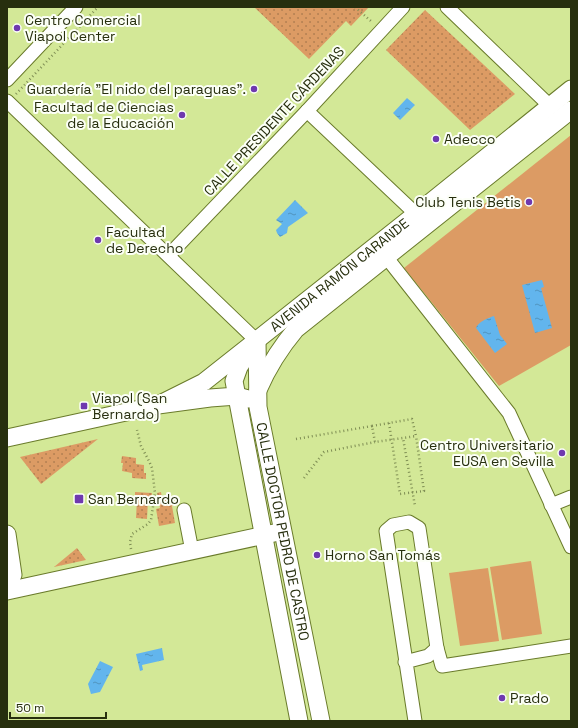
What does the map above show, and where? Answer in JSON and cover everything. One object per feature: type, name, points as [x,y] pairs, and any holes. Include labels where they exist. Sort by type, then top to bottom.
[{"type":"main road","name":"AVENIDA RAMÓN CARANDE","points":[[158,405],[204,382],[571,89]]},
{"type":"main road","name":"AVENIDA RAMÓN CARANDE","points":[[258,399],[268,369],[281,347],[296,329],[571,110]]},
{"type":"main road","name":"CALLE DOCTOR PEDRO DE CASTRO","points":[[257,341],[239,367],[234,381],[299,721]]},
{"type":"main road","name":"CALLE DOCTOR PEDRO DE CASTRO","points":[[257,341],[258,399],[282,532],[321,721]]},
{"type":"main road","name":"AVENIDA RAMÓN CARANDE","points":[[7,438],[158,405],[237,396]]},
{"type":"main road","points":[[237,396],[247,399],[258,399]]},
{"type":"main road","points":[[7,591],[282,532]]},
{"type":"main road","points":[[7,534],[13,575],[7,585]]},
{"type":"street","points":[[7,80],[76,7]]},
{"type":"street","name":"CALLE PRESIDENTE CÁRDENAS","points":[[168,255],[307,111],[403,7]]},
{"type":"street","points":[[447,7],[550,106]]},
{"type":"street","points":[[7,101],[257,341]]},
{"type":"street","points":[[307,111],[416,214]]},
{"type":"street","points":[[387,258],[509,413],[571,547]]},
{"type":"street","points":[[551,504],[571,497]]},
{"type":"street","points":[[184,510],[192,551]]},
{"type":"street","points":[[414,721],[386,531],[394,525],[409,522],[419,528],[437,648],[442,666],[571,646]]},
{"type":"street","points":[[405,662],[428,656],[437,648]]},
{"type":"path","points":[[19,90],[98,7]]},
{"type":"path","points":[[356,7],[382,30]]},
{"type":"path","points":[[296,439],[412,419],[424,491],[400,494],[389,423]]},
{"type":"path","points":[[372,426],[375,442]]},
{"type":"path","points":[[132,550],[130,542],[132,534],[136,530],[148,524],[151,520],[156,493],[152,468],[141,446],[137,430]]},
{"type":"path","points":[[304,478],[324,452],[416,436]]},
{"type":"path","points":[[403,438],[414,506]]},
{"type":"shaded area","points":[[254,7],[369,7],[351,26],[346,21],[309,59]]},
{"type":"shaded area","points":[[425,10],[515,94],[470,130],[386,50]]},
{"type":"shaded area","name":"Club Tenis Betis","points":[[571,135],[571,345],[499,386],[404,268]]},
{"type":"shaded area","points":[[98,439],[41,484],[20,457]]},
{"type":"shaded area","points":[[122,456],[136,458],[136,464],[144,465],[146,479],[132,478],[132,473],[122,471]]},
{"type":"shaded area","points":[[135,492],[152,493],[151,500],[148,500],[147,519],[136,518],[137,499],[135,499]]},
{"type":"shaded area","points":[[161,492],[162,498],[170,496],[171,500],[174,500],[175,505],[172,506],[175,523],[159,526],[156,509],[160,508],[157,493]]},
{"type":"shaded area","points":[[77,548],[86,560],[54,567]]},
{"type":"shaded area","points":[[531,561],[542,634],[502,640],[490,567]]},
{"type":"shaded area","points":[[488,568],[499,641],[460,646],[449,573]]},
{"type":"water","points":[[407,98],[415,105],[400,120],[393,113]]},
{"type":"water","points":[[295,200],[308,213],[288,227],[287,233],[280,237],[276,230],[282,224],[276,220]]},
{"type":"water","points":[[542,280],[544,287],[541,288],[552,328],[535,333],[522,285]]},
{"type":"water","points":[[494,316],[500,335],[507,344],[495,353],[476,328],[481,322]]},
{"type":"water","points":[[162,648],[164,660],[142,665],[143,670],[140,671],[136,654]]},
{"type":"water","points":[[100,661],[113,667],[100,692],[91,694],[88,684]]},
{"type":"place","name":"Centro Comercial Viapol Center","points":[[17,28]]},
{"type":"place","name":"Guardería \"El nido del paraguas\".","points":[[254,89]]},
{"type":"place","name":"Facultad de Ciencias de la Educación","points":[[182,115]]},
{"type":"place","name":"Adecco","points":[[436,139]]},
{"type":"place","name":"Club Tenis Betis","points":[[529,202]]},
{"type":"place","name":"Facultad de Derecho","points":[[98,240]]},
{"type":"place","name":"Viapol (San Bernardo)","points":[[84,406]]},
{"type":"place","name":"Centro Universitario EUSA en Sevilla","points":[[562,453]]},
{"type":"place","name":"San Bernardo","points":[[79,499]]},
{"type":"place","name":"Horno San Tomás","points":[[317,555]]},
{"type":"place","name":"Prado","points":[[502,698]]}]
